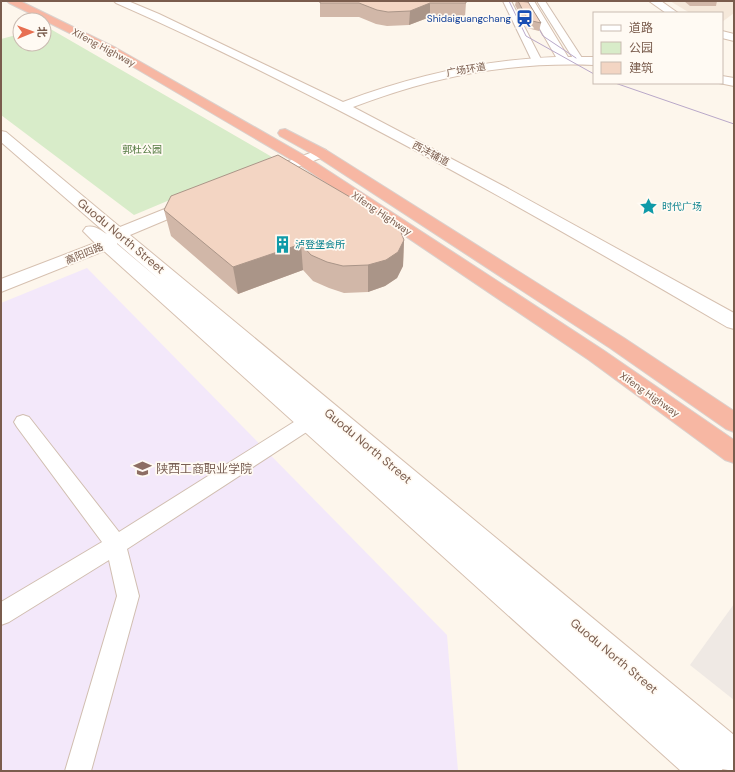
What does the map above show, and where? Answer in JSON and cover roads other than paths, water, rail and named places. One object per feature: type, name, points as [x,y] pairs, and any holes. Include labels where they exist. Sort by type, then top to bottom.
[{"type":"highway","name":"Xifeng Highway","points":[[12,1],[112,50],[302,160],[596,355],[734,453]]},
{"type":"highway","name":"Xifeng Highway","points":[[34,1],[160,63],[321,153],[617,343],[734,423]]},
{"type":"street","name":"西沣辅道","points":[[119,1],[349,103],[734,322]]},
{"type":"street","name":"西沣辅道","points":[[136,1],[189,24],[349,103],[622,245],[734,307]]},
{"type":"street","points":[[507,1],[537,61]]},
{"type":"street","points":[[519,1],[558,60]]},
{"type":"street","points":[[529,1],[558,60]]},
{"type":"street","points":[[541,1],[579,61]]},
{"type":"street","points":[[654,1],[671,12]]},
{"type":"street","points":[[723,34],[734,38]]},
{"type":"street","name":"广场环道","points":[[349,103],[424,78],[479,66],[558,60],[593,61]]},
{"type":"street","points":[[723,80],[734,82]]},
{"type":"street","name":"Guodu North Street","points":[[1,135],[112,239],[317,416],[734,758]]},
{"type":"street","name":"Guodu North Street","points":[[1,151],[112,239]]},
{"type":"street","points":[[250,180],[321,153]]},
{"type":"street","name":"高阳四路","points":[[1,286],[206,198]]},
{"type":"street","points":[[1,614],[116,545],[317,416]]},
{"type":"street","name":"Guodu North Street","points":[[317,416],[706,771]]},
{"type":"street","points":[[23,422],[116,545],[128,596],[78,771]]},
{"type":"tram line","points":[[509,1],[526,36],[593,73]]},
{"type":"tram line","points":[[523,1],[543,36],[576,58]]},
{"type":"tram line","points":[[618,84],[734,124]]},
{"type":"place","name":"Shidaiguangchang","points":[[524,18]]},
{"type":"place","name":"时代广场","points":[[649,206]]},
{"type":"place","name":"泸登堡会所","points":[[282,244]]},
{"type":"place","name":"陕西工商职业学院","points":[[143,469]]},
{"type":"park label","name":"郭杜公园","points":[[142,149]]}]
